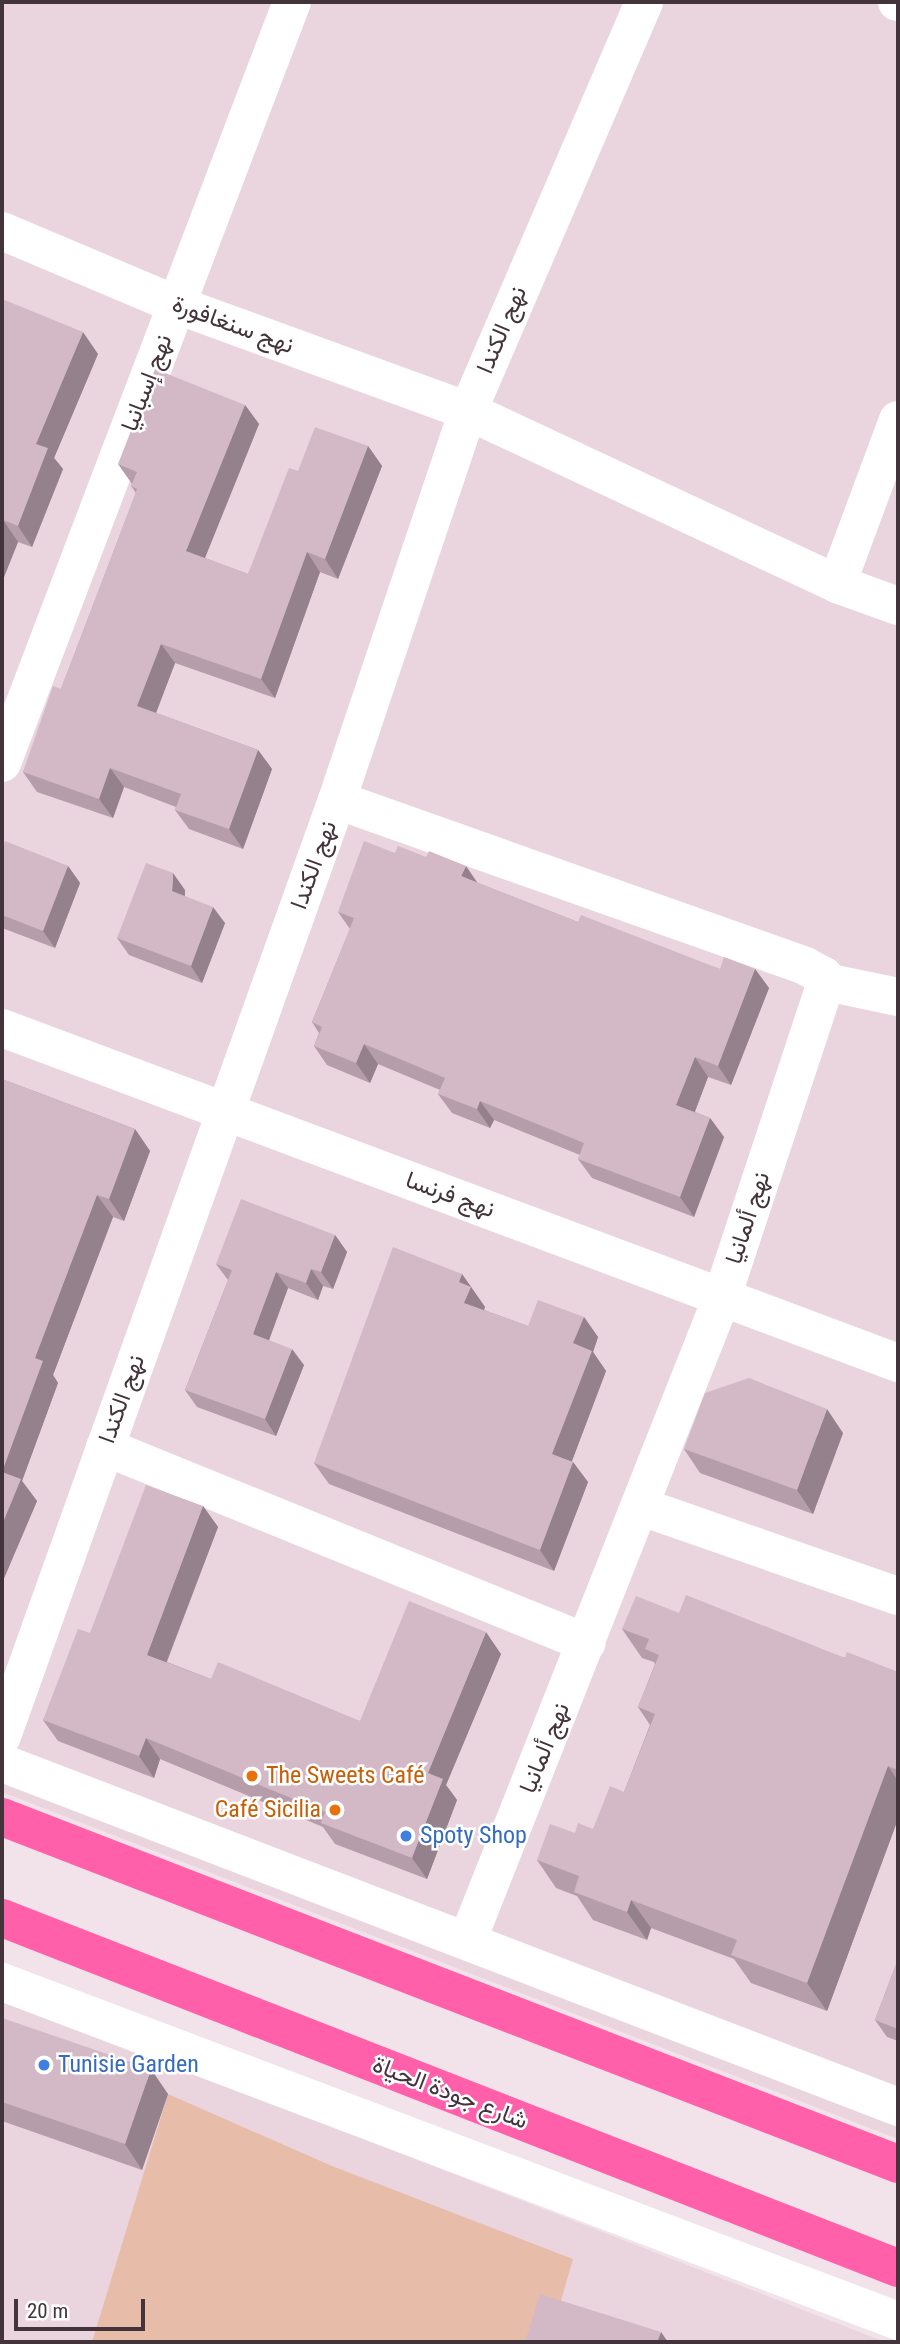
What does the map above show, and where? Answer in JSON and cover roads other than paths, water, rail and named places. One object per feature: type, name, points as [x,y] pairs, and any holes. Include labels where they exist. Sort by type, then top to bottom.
[{"type":"highway","points":[[2,1817],[898,2164]]},
{"type":"highway","name":"شارع جودة الحياة","points":[[2,1918],[898,2269]]},
{"type":"street","name":"نهج إسبانيا","points":[[2,763],[292,2]]},
{"type":"street","name":"نهج الكندا","points":[[2,1736],[337,800],[468,411],[644,2]]},
{"type":"street","name":"نهج سنغافورة","points":[[2,231],[177,305],[468,411],[838,584],[898,607]]},
{"type":"street","points":[[838,584],[898,420]]},
{"type":"street","points":[[337,800],[805,966],[824,976],[826,982],[898,997]]},
{"type":"street","name":"نهج ألمانيا","points":[[468,1939],[642,1507],[722,1297],[826,982]]},
{"type":"street","name":"نهج فرنسا","points":[[2,1028],[898,1363]]},
{"type":"street","points":[[105,1447],[587,1643]]},
{"type":"street","points":[[642,1507],[898,1596]]},
{"type":"street","points":[[2,1763],[468,1939],[898,2106]]},
{"type":"street","points":[[2,1982],[898,2321]]},
{"type":"place","name":"The Sweets Café","points":[[252,1776]]},
{"type":"place","name":"Café Sicilia","points":[[335,1810]]},
{"type":"place","name":"Spoty Shop","points":[[406,1836]]},
{"type":"place","name":"Tunisie Garden","points":[[44,2065]]}]
